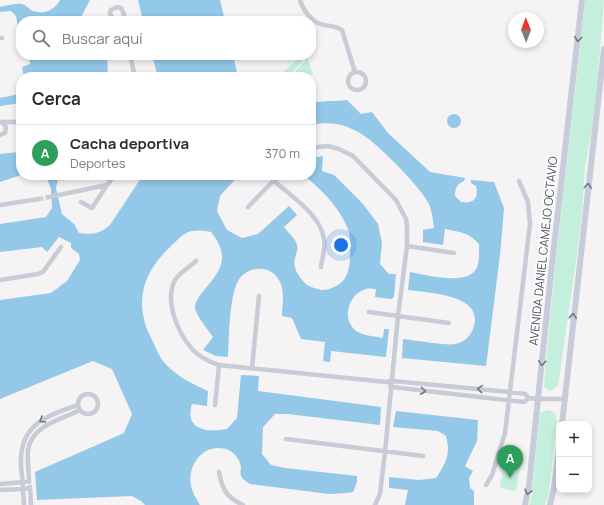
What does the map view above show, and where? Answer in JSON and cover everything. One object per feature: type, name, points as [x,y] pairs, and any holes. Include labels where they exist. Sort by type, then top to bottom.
[{"type":"main road","name":"AVENIDA DANIEL CAMEJO OCTAVIO","points":[[525,505],[529,486],[539,399],[551,273],[582,0]]},
{"type":"main road","points":[[562,421],[604,49]]},
{"type":"main road","points":[[550,505],[554,488],[558,457]]},
{"type":"street","points":[[300,0],[306,12],[310,16]]},
{"type":"street","points":[[316,21],[318,23],[338,27],[342,30],[355,72]]},
{"type":"street","points":[[131,60],[134,72]]},
{"type":"street","points":[[355,72],[361,73],[366,80],[365,86],[358,91],[352,89],[348,84],[348,78],[355,72]]},
{"type":"street","points":[[1,122],[16,122]]},
{"type":"street","points":[[0,134],[5,133],[6,131],[6,127],[1,122]]},
{"type":"street","points":[[316,148],[328,146],[339,149],[352,156],[396,200],[406,219],[407,246],[398,316],[386,452],[380,494],[375,505]]},
{"type":"street","points":[[81,202],[92,208],[111,180]]},
{"type":"street","points":[[248,206],[274,181],[306,209],[320,225],[325,241],[321,267]]},
{"type":"street","points":[[486,485],[492,476],[505,433],[530,224],[528,202],[519,181]]},
{"type":"street","points":[[50,196],[107,185]]},
{"type":"street","points":[[0,205],[39,199]]},
{"type":"street","points":[[407,246],[454,253]]},
{"type":"street","points":[[0,280],[43,272],[61,247]]},
{"type":"street","points":[[196,261],[176,279],[171,291],[171,305],[178,324],[192,349],[202,358],[219,365],[386,382],[393,381],[509,392],[525,394],[529,398],[539,399],[564,399]]},
{"type":"street","points":[[252,368],[259,296]]},
{"type":"street","points":[[369,312],[448,323]]},
{"type":"street","points":[[215,405],[219,365]]},
{"type":"street","points":[[386,382],[392,387],[524,402],[529,398]]},
{"type":"street","points":[[85,395],[91,395],[94,397],[97,402],[97,409],[92,413],[86,414],[80,410],[78,404],[80,398],[85,395]]},
{"type":"street","points":[[24,505],[21,458],[28,433],[38,422],[78,404]]},
{"type":"street","points":[[31,505],[28,452],[30,443],[35,434],[42,427],[80,410]]},
{"type":"street","points":[[286,439],[423,456]]},
{"type":"street","points":[[219,472],[221,485],[231,500],[242,505]]},
{"type":"street","points":[[0,484],[29,482]]},
{"type":"street","points":[[0,490],[30,488]]},
{"type":"green space","points":[[585,0],[604,0],[594,118],[585,167],[577,255],[558,386],[550,391],[544,387],[548,339]]},
{"type":"green space","points":[[297,60],[303,60],[297,68],[291,72],[283,72]]},
{"type":"green space","points":[[308,60],[312,72],[296,72],[296,71],[305,61]]},
{"type":"green space","points":[[548,410],[555,413],[557,421],[549,493],[545,505],[529,505],[531,500],[540,413]]},
{"type":"green space","points":[[503,467],[520,469],[516,491],[500,488]]},
{"type":"water","points":[[60,0],[90,0],[82,16],[16,16],[11,11],[0,12],[0,7],[22,4],[33,11],[45,12],[49,11],[58,4]]},
{"type":"water","points":[[138,0],[220,0],[224,16],[142,16]]},
{"type":"water","points":[[30,60],[107,60],[108,72],[23,72],[22,67],[30,64]]},
{"type":"water","points":[[153,60],[234,60],[237,72],[157,72]]},
{"type":"water","points":[[16,94],[16,104],[0,106],[0,98]]},
{"type":"water","points":[[347,100],[361,114],[372,112],[388,133],[430,172],[465,178],[464,181],[458,185],[455,191],[455,196],[461,202],[472,201],[476,197],[476,186],[471,183],[471,180],[494,182],[504,208],[500,255],[486,366],[402,358],[403,339],[438,344],[455,344],[462,342],[469,336],[474,326],[475,315],[470,307],[462,301],[452,297],[408,290],[410,272],[446,278],[464,277],[471,274],[476,269],[478,264],[479,244],[467,235],[445,229],[443,245],[423,242],[423,230],[434,228],[429,204],[419,189],[398,166],[370,140],[360,133],[349,127],[338,124],[316,124],[316,102]]},
{"type":"water","points":[[451,114],[457,114],[461,118],[461,124],[457,128],[451,128],[447,124],[447,118]]},
{"type":"water","points":[[16,152],[16,177],[0,182],[0,154]]},
{"type":"water","points":[[323,156],[322,171],[334,175],[363,204],[378,224],[382,243],[380,264],[389,274],[396,274],[394,297],[391,299],[375,297],[376,289],[366,289],[355,296],[348,308],[349,321],[352,327],[358,332],[382,338],[384,329],[389,329],[386,357],[331,351],[330,362],[323,361],[325,342],[301,339],[292,318],[282,316],[283,295],[280,282],[271,272],[259,269],[247,272],[238,281],[235,288],[230,318],[228,357],[216,356],[203,350],[213,337],[202,322],[195,308],[201,294],[218,271],[222,257],[221,250],[211,232],[187,232],[162,255],[150,271],[146,280],[142,299],[142,309],[146,328],[167,366],[178,375],[208,391],[207,406],[192,404],[190,413],[191,419],[199,428],[205,430],[227,429],[237,418],[241,375],[259,376],[258,391],[381,407],[380,425],[288,414],[275,414],[263,427],[262,454],[271,465],[357,476],[357,482],[353,492],[329,494],[250,484],[241,476],[241,467],[236,456],[229,450],[218,448],[210,449],[198,457],[194,463],[190,478],[192,488],[200,505],[145,505],[132,496],[37,500],[35,472],[124,433],[132,414],[112,369],[93,361],[0,399],[0,300],[51,293],[67,281],[80,260],[79,254],[71,248],[71,243],[59,237],[47,252],[42,247],[0,252],[0,224],[46,217],[52,208],[51,189],[48,180],[58,180],[56,188],[62,214],[74,224],[79,233],[88,234],[99,232],[110,225],[140,180],[234,180],[220,196],[217,211],[227,230],[242,238],[258,234],[289,206],[297,215],[284,227],[296,242],[297,251],[294,263],[295,268],[307,285],[321,290],[328,289],[336,286],[345,279],[350,264],[350,238],[349,231],[344,220],[323,193],[309,180],[316,180],[316,157]]},
{"type":"water","points":[[396,411],[478,420],[477,441],[465,466],[473,471],[469,478],[470,488],[474,491],[474,505],[405,505],[408,490],[389,488],[389,477],[419,480],[436,478],[445,463],[448,453],[446,436],[438,431],[393,427]]},
{"type":"pier","points":[[349,99],[316,102],[316,100]]},
{"type":"tunnel","points":[[39,199],[49,197]]},
{"type":"place","name":"Cacha deportiva","points":[[510,478]]}]
